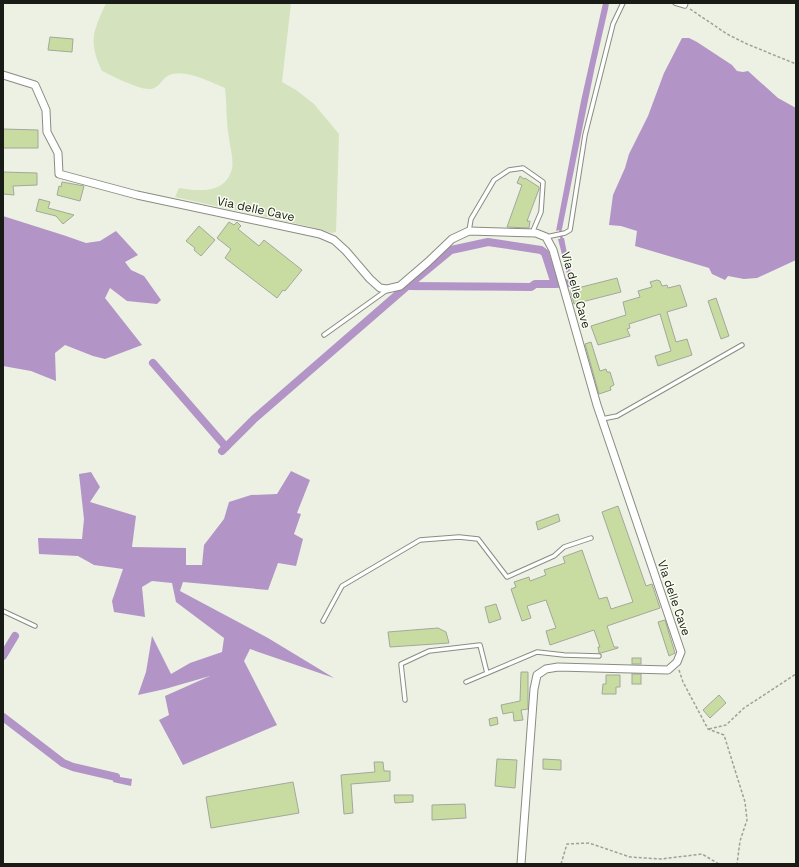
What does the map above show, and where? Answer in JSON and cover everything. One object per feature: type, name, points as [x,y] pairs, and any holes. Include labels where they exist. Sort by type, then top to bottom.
[{"type":"street","name":"Via delle Cave","points":[[3,75],[35,86],[46,110],[47,132],[58,153],[58,174],[137,195],[320,234],[334,240],[346,251],[370,280],[380,288],[388,289]]},
{"type":"street","points":[[388,289],[400,286],[452,239],[468,231],[532,233],[546,237]]},
{"type":"street","name":"Via delle Cave","points":[[546,237],[553,250],[601,419],[681,652],[677,662]]},
{"type":"street","points":[[521,864],[534,689],[537,674],[546,669],[558,667],[668,670],[677,662]]},
{"type":"lane","points":[[546,237],[565,233],[570,230],[585,135],[613,24],[623,3]]},
{"type":"lane","points":[[675,3],[686,5]]},
{"type":"lane","points":[[468,231],[471,219],[494,180],[509,170],[523,168],[543,182],[541,212],[532,233]]},
{"type":"lane","points":[[324,335],[388,289]]},
{"type":"lane","points":[[601,419],[617,416],[742,345]]},
{"type":"lane","points":[[323,621],[342,586],[420,540],[459,537],[478,539],[507,577],[554,556],[564,547],[591,538]]},
{"type":"lane","points":[[3,611],[35,626]]},
{"type":"lane","points":[[405,700],[400,664],[429,651],[480,645],[487,673]]},
{"type":"lane","points":[[466,682],[537,652],[564,655],[600,656]]},
{"type":"path","points":[[686,5],[727,34],[796,64]]},
{"type":"path","points":[[677,662],[683,682],[708,729],[724,735],[745,802],[747,820],[740,841],[737,864]]},
{"type":"path","points":[[708,729],[726,725],[744,708],[796,674]]},
{"type":"path","points":[[561,864],[567,844],[589,843],[630,857],[661,859],[702,854],[719,864]]},
{"type":"green space","points":[[106,3],[291,3],[282,82],[296,90],[314,104],[339,134],[336,232],[332,233],[307,226],[175,197],[179,188],[202,190],[216,188],[227,179],[231,172],[232,159],[227,126],[225,88],[196,76],[179,73],[166,77],[155,88],[149,89],[138,87],[102,71],[95,52],[94,37],[95,29]]},
{"type":"shaded area","points":[[603,3],[609,3],[608,9],[562,229],[556,231],[581,101]]},
{"type":"shaded area","points":[[682,38],[689,38],[697,42],[732,65],[737,71],[748,71],[778,98],[796,108],[796,260],[757,278],[744,279],[728,276],[725,280],[712,274],[709,268],[635,246],[637,231],[621,226],[609,225],[613,195],[625,168],[629,154],[648,116],[664,73]]},
{"type":"shaded area","points":[[3,216],[86,243],[100,241],[116,231],[138,255],[125,262],[131,270],[144,276],[161,300],[157,304],[127,301],[110,288],[105,298],[142,345],[105,359],[65,345],[55,353],[56,381],[31,371],[3,366]]},
{"type":"shaded area","points":[[564,238],[573,284],[569,286],[558,239]]},
{"type":"shaded area","points":[[291,471],[310,480],[297,513],[301,514],[294,534],[303,539],[296,566],[278,563],[268,590],[183,582],[180,591],[268,638],[334,678],[250,649],[244,661],[277,725],[183,765],[159,720],[169,715],[165,696],[210,676],[138,695],[146,672],[152,636],[171,674],[190,663],[222,652],[224,638],[176,602],[172,583],[152,581],[142,587],[145,617],[114,612],[112,601],[123,569],[94,565],[78,556],[39,554],[38,538],[82,539],[84,519],[79,474],[91,472],[100,487],[90,502],[136,516],[132,547],[186,548],[186,565],[202,565],[204,545],[224,519],[229,502],[251,495],[277,494]]},
{"type":"shaded area","points":[[114,776],[132,779],[131,786],[113,782]]},
{"type":"building","points":[[50,37],[73,39],[72,52],[48,50]]},
{"type":"building","points":[[3,129],[38,130],[38,148],[3,148]]},
{"type":"building","points":[[3,172],[37,173],[37,185],[13,186],[14,195],[3,194]]},
{"type":"building","points":[[520,176],[539,187],[527,221],[530,221],[529,228],[507,227],[522,185],[517,183]]},
{"type":"building","points":[[62,182],[84,186],[80,201],[57,195],[59,186],[61,187]]},
{"type":"building","points":[[39,199],[50,202],[48,208],[74,215],[63,224],[56,216],[36,211]]},
{"type":"building","points":[[229,222],[234,225],[237,222],[241,226],[238,229],[259,246],[264,240],[302,270],[285,291],[283,290],[277,298],[225,258],[231,249],[217,238]]},
{"type":"building","points":[[199,226],[215,240],[201,256],[194,250],[195,248],[186,241]]},
{"type":"building","points":[[617,278],[621,292],[574,304],[570,290]]},
{"type":"building","points":[[657,280],[660,281],[662,286],[667,285],[668,288],[680,285],[687,306],[667,312],[676,342],[687,339],[692,355],[658,366],[655,356],[671,351],[660,314],[629,324],[630,328],[627,329],[630,336],[598,345],[591,326],[626,315],[623,302],[640,297],[638,291],[652,287],[650,282]]},
{"type":"building","points":[[716,298],[729,336],[721,339],[708,301]]},
{"type":"building","points":[[591,342],[600,371],[606,369],[607,372],[610,372],[614,385],[610,387],[611,390],[599,394],[585,344]]},
{"type":"building","points":[[618,506],[646,586],[652,584],[660,608],[607,626],[614,647],[618,648],[599,653],[598,647],[600,647],[594,630],[550,645],[546,631],[556,628],[546,600],[527,606],[531,618],[522,621],[511,589],[516,587],[514,582],[529,577],[530,581],[546,575],[544,570],[565,563],[563,557],[582,550],[599,599],[607,597],[611,609],[633,602],[602,512]]},
{"type":"building","points":[[558,514],[560,521],[538,530],[536,522]]},
{"type":"building","points":[[496,604],[501,619],[489,623],[485,607]]},
{"type":"building","points":[[665,620],[675,653],[669,656],[658,622]]},
{"type":"building","points":[[438,628],[446,632],[449,643],[390,647],[388,632]]},
{"type":"building","points":[[632,658],[641,658],[641,664],[632,664]]},
{"type":"building","points":[[521,672],[528,672],[528,709],[521,710],[523,720],[514,721],[513,712],[503,714],[501,705],[520,701]]},
{"type":"building","points":[[632,674],[641,674],[641,684],[632,684]]},
{"type":"building","points":[[606,675],[620,675],[620,687],[616,687],[616,694],[602,694],[603,684],[606,684]]},
{"type":"building","points":[[719,695],[726,703],[710,718],[703,710]]},
{"type":"building","points":[[497,717],[498,724],[490,726],[489,719]]},
{"type":"building","points":[[497,759],[517,760],[515,788],[495,786]]},
{"type":"building","points":[[543,759],[561,760],[561,770],[543,769]]},
{"type":"building","points":[[374,762],[383,762],[384,771],[390,771],[390,781],[351,784],[353,813],[344,814],[341,775],[375,772]]},
{"type":"building","points":[[293,782],[299,813],[211,828],[206,797]]},
{"type":"building","points":[[394,795],[413,795],[413,802],[395,803]]},
{"type":"building","points":[[465,804],[466,818],[432,820],[432,805]]},
{"type":"waterway","points":[[560,227],[562,242]]},
{"type":"waterway","points":[[222,451],[254,419],[451,250],[488,242],[541,250],[545,253],[555,284],[570,283]]},
{"type":"waterway","points":[[408,286],[531,287],[535,284],[555,284]]},
{"type":"waterway","points":[[153,363],[226,447]]},
{"type":"waterway","points":[[3,656],[15,636]]},
{"type":"waterway","points":[[3,717],[63,763],[73,767],[116,777]]}]
